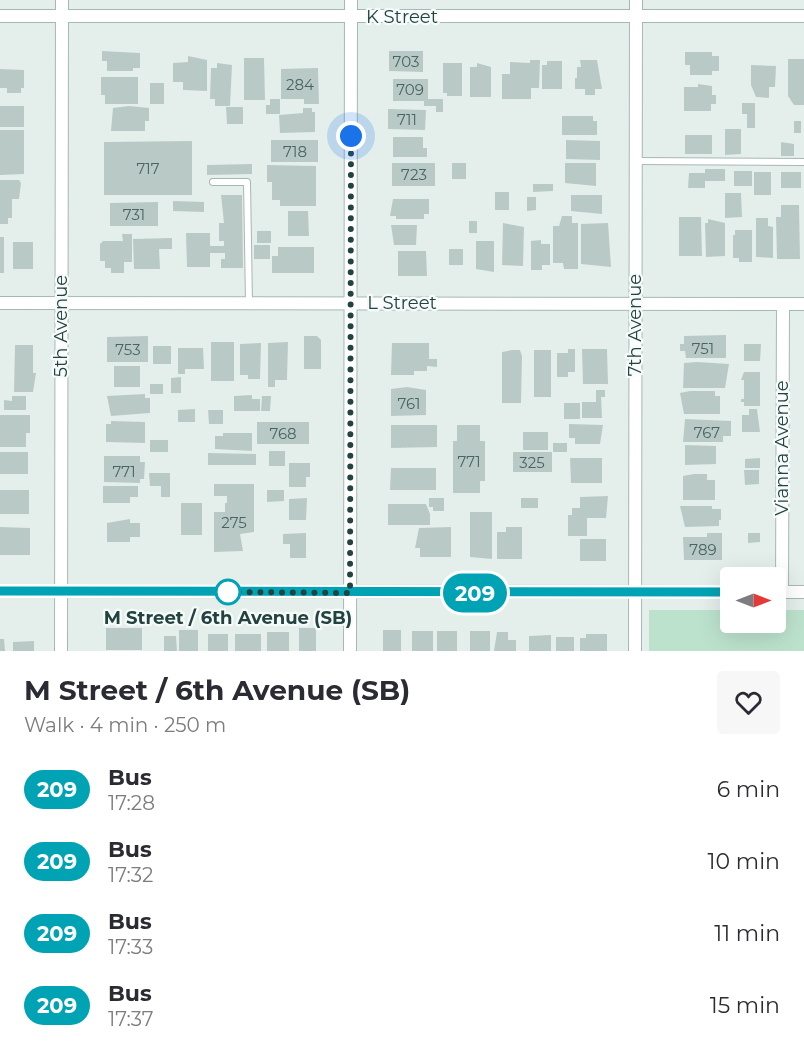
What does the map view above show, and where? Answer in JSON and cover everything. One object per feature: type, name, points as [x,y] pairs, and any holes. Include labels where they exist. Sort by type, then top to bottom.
[{"type":"street","name":"5th Avenue","points":[[61,651],[62,0]]},
{"type":"street","points":[[350,651],[351,0]]},
{"type":"street","name":"7th Avenue","points":[[635,651],[636,0]]},
{"type":"street","name":"K Street","points":[[0,16],[804,16]]},
{"type":"street","name":"L Street","points":[[0,303],[804,304]]},
{"type":"street","name":"Vianna Avenue","points":[[779,567],[783,304]]},
{"type":"street","points":[[0,591],[720,592]]},
{"type":"street","points":[[786,592],[804,592]]},
{"type":"lane","points":[[635,161],[804,162]]},
{"type":"lane","points":[[213,182],[247,182],[249,303]]},
{"type":"green space","points":[[649,610],[720,610],[720,633],[786,633],[786,610],[804,610],[804,651],[649,651]]},
{"type":"building","points":[[102,51],[140,53],[140,68],[133,68],[133,71],[107,71],[107,61],[102,61]]},
{"type":"building","points":[[389,51],[423,51],[423,72],[389,71]]},
{"type":"building","points":[[685,52],[712,52],[712,56],[719,56],[719,71],[712,71],[712,75],[690,75],[690,65],[685,65]]},
{"type":"building","points":[[188,56],[207,60],[207,91],[183,90],[183,82],[173,82],[173,63],[188,62]]},
{"type":"building","points":[[244,58],[264,58],[265,100],[244,100]]},
{"type":"building","points":[[788,59],[804,59],[804,105],[794,105],[788,96]]},
{"type":"building","points":[[530,60],[540,60],[539,88],[531,88],[531,99],[502,99],[502,74],[510,74],[510,62],[530,63]]},
{"type":"building","points":[[580,60],[597,60],[602,89],[595,89],[595,95],[585,95],[585,89],[575,89],[577,67],[581,67]]},
{"type":"building","points":[[547,61],[562,61],[562,89],[542,89],[542,65],[547,65]]},
{"type":"building","points":[[217,63],[232,65],[230,106],[215,106],[215,99],[210,99],[211,68],[217,68]]},
{"type":"building","points":[[443,63],[462,63],[462,96],[447,96],[447,93],[443,93]]},
{"type":"building","points":[[477,63],[491,67],[491,97],[470,97],[470,67],[477,67]]},
{"type":"building","points":[[751,65],[776,66],[775,87],[769,87],[769,98],[756,97],[751,85]]},
{"type":"building","points":[[318,68],[319,104],[304,104],[304,99],[281,99],[281,69]]},
{"type":"building","points":[[0,69],[24,70],[24,88],[21,88],[21,93],[7,93],[7,88],[0,88]]},
{"type":"building","points":[[101,77],[138,77],[138,104],[105,104],[105,95],[101,95]]},
{"type":"building","points":[[393,79],[428,79],[428,99],[443,99],[443,112],[436,112],[436,106],[424,106],[424,101],[393,101]]},
{"type":"building","points":[[150,83],[164,83],[164,104],[150,104]]},
{"type":"building","points":[[698,84],[712,86],[712,95],[716,95],[716,104],[711,104],[711,111],[684,111],[684,87],[698,87]]},
{"type":"building","points":[[270,99],[280,99],[280,114],[266,114],[266,105],[270,105]]},
{"type":"building","points":[[742,103],[755,103],[755,128],[747,128],[747,114],[742,114]]},
{"type":"building","points":[[0,106],[24,106],[24,127],[0,127]]},
{"type":"building","points":[[129,106],[149,108],[149,121],[145,121],[145,131],[111,131],[113,108]]},
{"type":"building","points":[[226,107],[243,107],[243,124],[227,124]]},
{"type":"building","points":[[303,108],[312,108],[312,112],[315,112],[315,132],[280,133],[279,115],[303,113]]},
{"type":"building","points":[[388,109],[426,110],[425,130],[388,129]]},
{"type":"building","points":[[562,116],[593,116],[593,121],[597,121],[597,135],[562,135]]},
{"type":"building","points":[[794,121],[801,121],[801,133],[794,133]]},
{"type":"building","points":[[725,129],[741,129],[741,154],[725,155]]},
{"type":"building","points":[[0,130],[24,130],[24,174],[0,175]]},
{"type":"building","points":[[685,135],[712,135],[712,154],[685,154]]},
{"type":"building","points":[[393,137],[423,137],[423,148],[427,148],[427,157],[393,157]]},
{"type":"building","points":[[271,140],[318,140],[318,162],[271,162]]},
{"type":"building","points":[[566,140],[600,141],[600,160],[566,159]]},
{"type":"building","points":[[192,141],[192,195],[104,195],[104,142]]},
{"type":"building","points":[[781,142],[794,144],[794,156],[781,156]]},
{"type":"building","points":[[392,163],[435,163],[435,186],[392,186]]},
{"type":"building","points":[[452,163],[466,163],[466,179],[452,179]]},
{"type":"building","points":[[565,163],[596,163],[596,186],[565,183]]},
{"type":"building","points":[[252,164],[252,174],[207,175],[207,165]]},
{"type":"building","points":[[267,165],[316,166],[316,206],[280,206],[280,200],[272,200],[272,182],[267,182]]},
{"type":"building","points":[[705,169],[725,169],[725,181],[705,181],[705,188],[688,188],[689,173],[705,173]]},
{"type":"building","points":[[734,171],[752,171],[752,186],[734,186]]},
{"type":"building","points":[[754,172],[771,172],[771,195],[754,195]]},
{"type":"building","points":[[781,172],[801,172],[801,188],[781,188]]},
{"type":"building","points":[[0,180],[19,180],[21,183],[19,199],[12,199],[12,218],[8,218],[8,224],[0,224]]},
{"type":"building","points":[[533,184],[553,184],[553,191],[533,192]]},
{"type":"building","points":[[495,192],[509,192],[509,210],[495,210]]},
{"type":"building","points":[[725,193],[741,193],[742,217],[725,218]]},
{"type":"building","points":[[221,195],[242,195],[243,268],[221,268],[221,259],[225,259],[225,253],[210,253],[210,267],[187,267],[186,233],[210,233],[210,246],[224,246],[224,241],[219,241],[219,223],[224,223]]},
{"type":"building","points":[[571,195],[602,195],[602,214],[571,211]]},
{"type":"building","points":[[527,197],[536,197],[536,210],[527,211]]},
{"type":"building","points":[[393,199],[429,199],[429,214],[424,214],[424,219],[396,219],[396,216],[390,216]]},
{"type":"building","points":[[173,201],[204,202],[204,212],[173,211]]},
{"type":"building","points":[[158,202],[158,226],[110,226],[110,203]]},
{"type":"building","points":[[781,205],[799,205],[800,259],[777,259],[776,217],[781,217]]},
{"type":"building","points":[[288,211],[308,211],[309,236],[288,236]]},
{"type":"building","points":[[562,216],[572,216],[572,223],[578,223],[578,269],[564,269],[563,263],[553,263],[553,226],[559,226]]},
{"type":"building","points":[[679,217],[701,217],[702,256],[679,256]]},
{"type":"building","points":[[756,218],[768,218],[768,226],[773,227],[773,258],[756,257]]},
{"type":"building","points":[[708,219],[725,223],[725,256],[706,257],[705,223],[708,223]]},
{"type":"building","points":[[469,221],[477,221],[477,233],[469,233]]},
{"type":"building","points":[[503,223],[524,227],[523,266],[502,265]]},
{"type":"building","points":[[608,223],[611,267],[581,264],[581,224]]},
{"type":"building","points":[[391,225],[417,225],[416,245],[394,245]]},
{"type":"building","points":[[735,230],[752,230],[752,262],[739,262],[739,258],[733,258]]},
{"type":"building","points":[[257,231],[271,231],[271,243],[257,243]]},
{"type":"building","points":[[122,234],[132,234],[132,262],[124,262],[124,273],[111,273],[111,268],[105,268],[105,261],[100,261],[100,244],[103,241],[123,241]]},
{"type":"building","points":[[0,237],[4,237],[4,273],[0,273]]},
{"type":"building","points":[[172,238],[172,249],[159,249],[160,269],[134,269],[133,239]]},
{"type":"building","points":[[541,240],[541,244],[550,244],[550,265],[542,265],[542,270],[531,270],[531,241]]},
{"type":"building","points":[[476,241],[494,241],[494,272],[476,269]]},
{"type":"building","points":[[13,242],[33,242],[33,269],[13,269]]},
{"type":"building","points":[[254,245],[270,245],[270,259],[254,259]]},
{"type":"building","points":[[278,247],[314,247],[314,273],[272,273],[272,256],[278,256]]},
{"type":"building","points":[[449,249],[463,249],[463,265],[449,265]]},
{"type":"building","points":[[398,251],[426,251],[427,276],[398,276]]},
{"type":"building","points":[[726,335],[726,358],[686,358],[685,351],[680,351],[680,344],[684,344],[684,336]]},
{"type":"building","points":[[148,336],[148,362],[107,362],[107,337]]},
{"type":"building","points":[[304,336],[317,336],[321,340],[321,369],[304,369]]},
{"type":"building","points":[[211,342],[234,342],[234,381],[211,381]]},
{"type":"building","points":[[288,342],[287,380],[275,380],[275,387],[268,387],[268,343]]},
{"type":"building","points":[[261,343],[260,379],[248,379],[248,375],[240,375],[240,344]]},
{"type":"building","points":[[392,343],[429,343],[429,359],[437,359],[437,367],[427,366],[427,371],[414,371],[414,375],[391,375]]},
{"type":"building","points":[[744,344],[761,344],[760,361],[744,361]]},
{"type":"building","points":[[15,345],[33,345],[33,373],[36,373],[33,392],[14,392]]},
{"type":"building","points":[[153,346],[171,346],[171,364],[153,364]]},
{"type":"building","points":[[178,348],[203,348],[204,369],[185,369],[185,374],[178,374]]},
{"type":"building","points":[[568,349],[575,349],[575,372],[568,372],[568,377],[557,377],[557,353],[568,353]]},
{"type":"building","points":[[582,349],[607,349],[608,384],[583,384]]},
{"type":"building","points":[[520,350],[522,356],[521,403],[502,403],[502,352]]},
{"type":"building","points":[[534,350],[551,350],[551,397],[534,397]]},
{"type":"building","points":[[684,363],[729,364],[725,388],[683,388]]},
{"type":"building","points":[[114,366],[140,366],[140,387],[114,387]]},
{"type":"building","points":[[744,372],[760,372],[760,406],[744,406],[744,402],[741,402],[741,399],[744,399],[744,380],[741,380]]},
{"type":"building","points":[[181,377],[181,393],[171,393],[171,378]]},
{"type":"building","points":[[150,384],[163,384],[163,394],[150,394]]},
{"type":"building","points":[[407,387],[426,390],[426,415],[391,416],[391,389]]},
{"type":"building","points":[[596,390],[605,390],[605,397],[601,397],[602,418],[582,418],[582,402],[596,402]]},
{"type":"building","points":[[715,391],[715,396],[720,396],[720,414],[684,414],[680,393]]},
{"type":"building","points":[[145,394],[145,398],[150,398],[150,413],[111,416],[107,396]]},
{"type":"building","points":[[252,395],[252,399],[260,399],[260,411],[234,411],[234,396]]},
{"type":"building","points":[[12,396],[26,396],[26,410],[4,410],[4,400],[12,401]]},
{"type":"building","points":[[262,396],[271,396],[270,411],[261,411]]},
{"type":"building","points":[[564,403],[580,403],[580,419],[564,419]]},
{"type":"building","points":[[195,409],[195,422],[178,422],[178,410]]},
{"type":"building","points":[[749,409],[757,409],[760,432],[742,432],[742,415],[749,415]]},
{"type":"building","points":[[208,410],[223,410],[223,424],[209,424]]},
{"type":"building","points":[[0,415],[30,415],[30,433],[26,433],[26,447],[0,447]]},
{"type":"building","points":[[685,419],[731,421],[731,436],[723,436],[723,442],[683,442]]},
{"type":"building","points":[[111,421],[145,422],[145,443],[106,442],[106,424],[111,424]]},
{"type":"building","points":[[257,422],[309,422],[309,444],[257,444]]},
{"type":"building","points":[[569,424],[603,425],[600,444],[575,444],[575,438],[569,438]]},
{"type":"building","points":[[391,425],[437,425],[437,447],[391,448]]},
{"type":"building","points":[[457,425],[480,425],[480,441],[485,441],[485,481],[480,481],[480,493],[453,493],[453,441],[457,441]]},
{"type":"building","points":[[523,432],[548,432],[548,450],[523,450]]},
{"type":"building","points":[[223,433],[252,433],[252,451],[215,449],[215,436],[223,436]]},
{"type":"building","points":[[150,440],[168,440],[168,452],[150,452]]},
{"type":"building","points":[[553,443],[567,443],[567,452],[553,452]]},
{"type":"building","points":[[685,445],[716,446],[716,464],[685,465]]},
{"type":"building","points":[[269,451],[285,451],[285,466],[269,466]]},
{"type":"building","points":[[0,452],[28,452],[28,474],[0,474]]},
{"type":"building","points":[[513,452],[552,452],[552,472],[513,472]]},
{"type":"building","points":[[208,453],[256,454],[256,465],[208,465]]},
{"type":"building","points":[[104,456],[140,456],[140,462],[145,462],[144,479],[140,479],[140,483],[104,482]]},
{"type":"building","points":[[570,458],[602,458],[602,483],[571,483]]},
{"type":"building","points":[[760,458],[760,468],[745,468],[745,459]]},
{"type":"building","points":[[289,463],[310,463],[310,477],[306,477],[306,487],[289,487]]},
{"type":"building","points":[[391,468],[436,468],[436,490],[390,490]]},
{"type":"building","points":[[744,470],[759,470],[759,484],[745,485]]},
{"type":"building","points":[[149,473],[170,473],[170,497],[161,497],[161,486],[150,486]]},
{"type":"building","points":[[707,474],[707,480],[715,480],[715,500],[683,500],[683,476]]},
{"type":"building","points":[[214,484],[254,484],[254,532],[240,534],[243,551],[214,552],[214,512],[225,512],[227,496],[214,496]]},
{"type":"building","points":[[103,486],[138,486],[138,497],[130,497],[130,503],[103,503]]},
{"type":"building","points":[[0,490],[29,490],[29,514],[0,514]]},
{"type":"building","points":[[267,490],[284,490],[284,501],[267,502]]},
{"type":"building","points":[[608,496],[606,518],[587,518],[587,536],[568,536],[568,515],[572,515],[572,508],[580,508],[580,497]]},
{"type":"building","points":[[307,498],[306,520],[289,520],[289,499]]},
{"type":"building","points":[[429,498],[444,498],[444,511],[433,511],[433,507],[429,507]]},
{"type":"building","points":[[521,498],[538,498],[538,508],[521,508]]},
{"type":"building","points":[[181,503],[202,503],[202,535],[181,535]]},
{"type":"building","points":[[388,504],[426,504],[430,514],[430,525],[388,525]]},
{"type":"building","points":[[680,506],[712,506],[712,509],[721,509],[719,526],[685,527]]},
{"type":"building","points":[[470,512],[492,512],[492,559],[470,557]]},
{"type":"building","points":[[130,519],[130,523],[140,523],[140,537],[130,537],[130,542],[107,542],[107,523]]},
{"type":"building","points":[[0,527],[30,528],[30,555],[0,555]]},
{"type":"building","points":[[451,527],[451,557],[420,557],[420,548],[415,548],[419,528]]},
{"type":"building","points":[[506,527],[522,527],[522,559],[497,559],[497,532],[506,532]]},
{"type":"building","points":[[306,533],[306,558],[290,558],[290,544],[283,544],[283,534]]},
{"type":"building","points":[[707,533],[722,533],[722,560],[684,560],[683,537],[707,537]]},
{"type":"building","points":[[748,533],[760,533],[760,542],[748,543]]},
{"type":"building","points":[[580,539],[606,539],[606,561],[580,561]]},
{"type":"building","points":[[106,628],[142,628],[142,650],[106,650]]},
{"type":"building","points":[[299,628],[316,628],[316,651],[299,651]]},
{"type":"building","points":[[179,630],[198,630],[198,651],[179,651]]},
{"type":"building","points":[[383,630],[401,630],[401,651],[383,651]]},
{"type":"building","points":[[412,631],[433,631],[433,651],[412,651]]},
{"type":"building","points":[[437,631],[457,631],[457,651],[437,651]]},
{"type":"building","points":[[470,631],[490,631],[490,651],[470,651]]},
{"type":"building","points":[[267,632],[289,632],[289,651],[267,651]]},
{"type":"building","points":[[497,632],[508,632],[508,640],[516,640],[516,651],[494,651]]},
{"type":"building","points":[[208,634],[228,634],[228,651],[208,651]]},
{"type":"building","points":[[235,634],[261,634],[261,651],[235,651]]},
{"type":"building","points":[[586,634],[607,634],[607,651],[580,651],[580,638],[586,638]]},
{"type":"building","points":[[551,635],[551,651],[529,651],[529,636]]},
{"type":"building","points":[[164,636],[176,636],[177,651],[164,651]]},
{"type":"building","points":[[556,637],[574,637],[574,651],[556,651]]},
{"type":"building","points":[[0,639],[4,639],[5,651],[0,651]]},
{"type":"building","points":[[34,641],[34,651],[13,651],[13,642]]},
{"type":"bus line","name":"209","points":[[0,591],[720,592]]},
{"type":"place","name":"M Street / 6th Avenue (SB)","points":[[228,592]]},
{"type":"route","points":[[228,592],[350,593],[351,136]]}]
